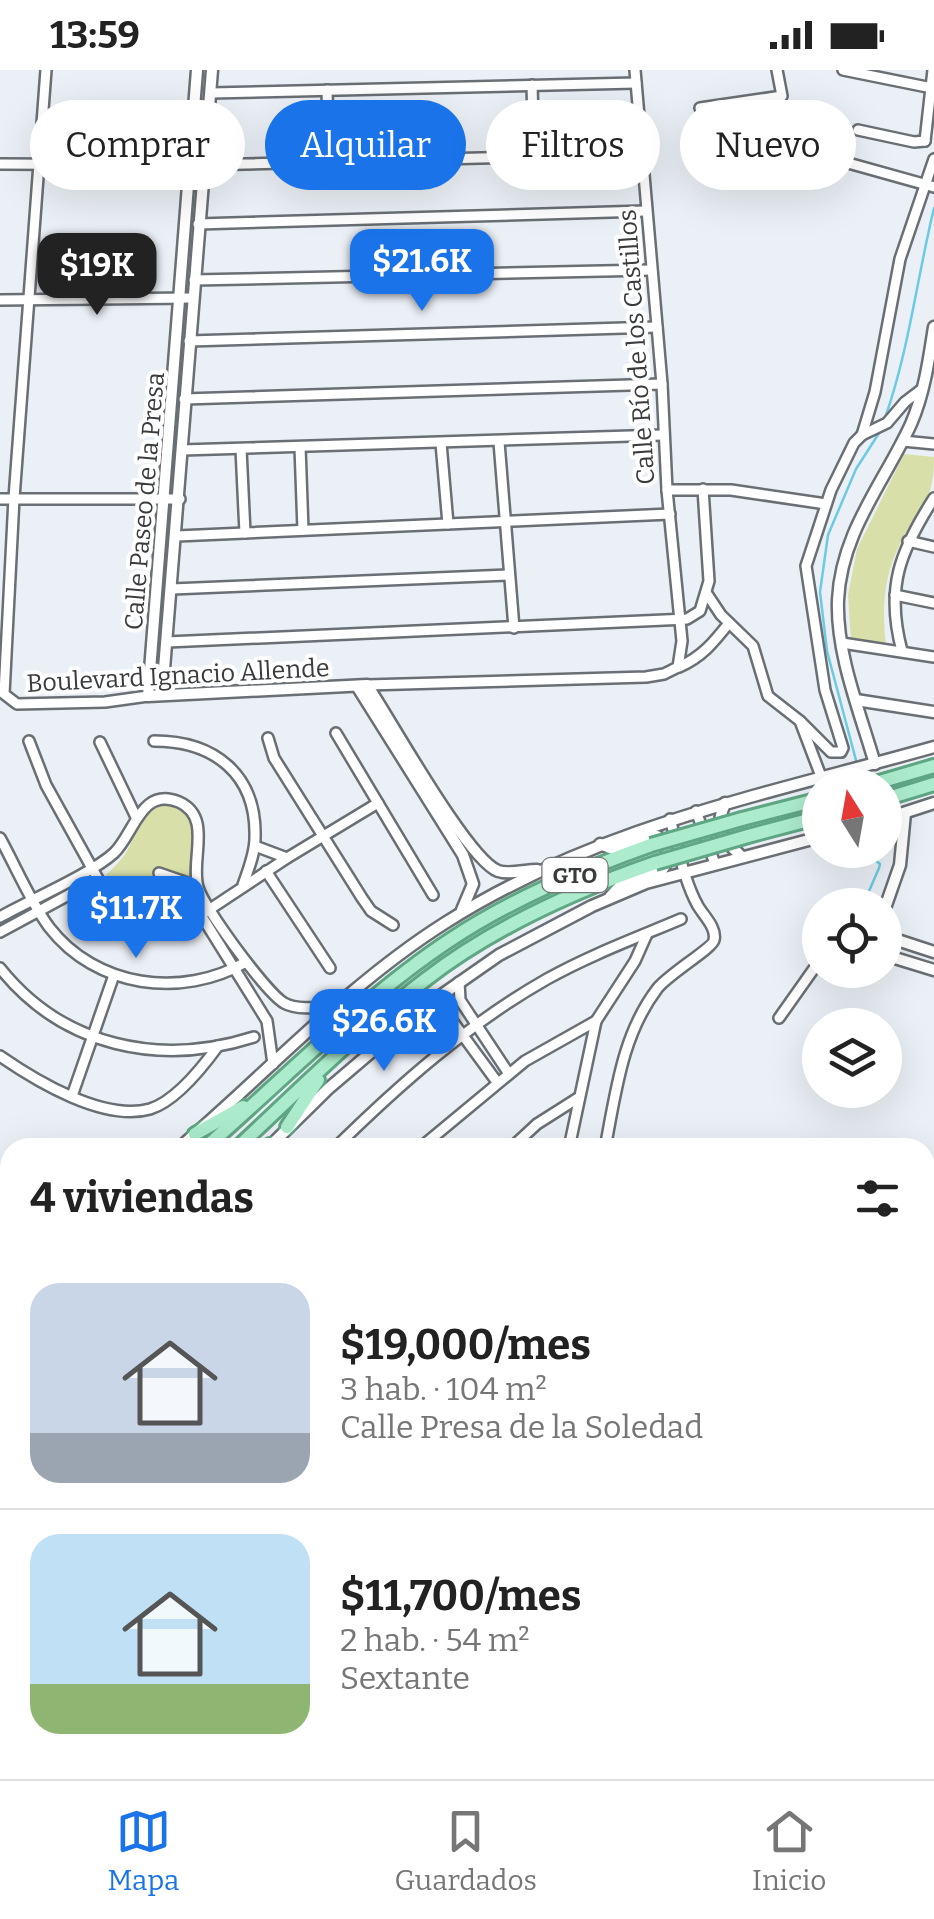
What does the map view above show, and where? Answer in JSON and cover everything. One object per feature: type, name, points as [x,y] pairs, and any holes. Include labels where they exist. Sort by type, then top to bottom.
[{"type":"main road","points":[[902,776],[934,766]]},
{"type":"main road","points":[[902,794],[934,784]]},
{"type":"main road","name":"GTO","points":[[216,1138],[432,953],[501,910],[582,871],[651,845],[802,803]]},
{"type":"main road","name":"GTO","points":[[248,1138],[425,980],[466,952],[546,907],[616,877],[802,822]]},
{"type":"main road","points":[[288,1126],[331,1062]]},
{"type":"main road","points":[[195,1134],[267,1093]]},
{"type":"street","points":[[44,100],[46,70]]},
{"type":"street","name":"Calle Paseo de la Presa","points":[[194,100],[197,70]]},
{"type":"street","name":"Calle Paseo de la Presa","points":[[210,100],[212,70]]},
{"type":"street","name":"Calle Río de los Castillos","points":[[635,70],[637,100]]},
{"type":"street","points":[[768,100],[782,96],[777,70]]},
{"type":"street","points":[[843,70],[932,88]]},
{"type":"street","points":[[858,130],[930,144],[933,70]]},
{"type":"street","points":[[211,93],[636,83]]},
{"type":"street","points":[[532,85],[532,100]]},
{"type":"street","points":[[327,90],[327,100]]},
{"type":"street","points":[[862,435],[900,259],[930,185],[934,159]]},
{"type":"street","points":[[0,164],[30,163]]},
{"type":"street","points":[[856,165],[930,185]]},
{"type":"street","points":[[14,498],[39,190]]},
{"type":"street","name":"Calle Paseo de la Presa","points":[[148,696],[186,190]]},
{"type":"street","name":"Calle Paseo de la Presa","points":[[162,694],[201,190]]},
{"type":"street","name":"Calle Río de los Castillos","points":[[644,190],[680,621]]},
{"type":"street","points":[[198,224],[645,211]]},
{"type":"street","points":[[194,280],[650,270]]},
{"type":"street","points":[[0,300],[193,298]]},
{"type":"street","points":[[189,341],[657,327]]},
{"type":"street","points":[[870,765],[842,643],[838,602],[845,555],[867,503],[902,441],[922,389],[934,328]]},
{"type":"street","points":[[184,398],[662,384]]},
{"type":"street","points":[[706,594],[729,624],[754,646],[768,696],[831,752],[841,752],[825,690],[806,566],[826,504],[854,443],[887,423],[904,402],[922,389]]},
{"type":"street","points":[[182,450],[662,436]]},
{"type":"street","points":[[902,441],[934,444]]},
{"type":"street","points":[[499,442],[514,628]]},
{"type":"street","points":[[441,443],[448,524]]},
{"type":"street","points":[[300,448],[303,530]]},
{"type":"street","points":[[241,449],[244,533]]},
{"type":"street","points":[[167,642],[680,621],[697,614],[709,581],[703,489]]},
{"type":"street","points":[[667,490],[759,493],[826,504]]},
{"type":"street","name":"Boulevard Ignacio Allende","points":[[14,498],[4,694],[18,704],[104,702],[162,694],[646,677],[678,667]]},
{"type":"street","points":[[902,651],[894,612],[899,564],[934,498]]},
{"type":"street","points":[[0,499],[180,499]]},
{"type":"street","points":[[177,536],[670,514]]},
{"type":"street","points":[[908,542],[934,547]]},
{"type":"street","points":[[172,589],[508,574]]},
{"type":"street","points":[[894,595],[934,603]]},
{"type":"street","points":[[678,667],[680,621]]},
{"type":"street","points":[[678,667],[702,654],[729,624]]},
{"type":"street","points":[[842,643],[934,657]]},
{"type":"street","name":"Boulevard Ignacio Allende","points":[[362,686],[482,858],[504,872],[537,870]]},
{"type":"street","name":"Boulevard Ignacio Allende","points":[[362,686],[463,855],[474,884],[461,914]]},
{"type":"street","points":[[856,700],[934,712]]},
{"type":"street","points":[[800,721],[821,768]]},
{"type":"street","points":[[336,733],[433,894]]},
{"type":"street","points":[[268,738],[274,758],[371,911],[392,925]]},
{"type":"street","points":[[29,741],[46,785],[98,879],[116,902],[138,915],[164,919],[201,915],[378,803]]},
{"type":"street","points":[[154,741],[200,747],[238,775],[251,804],[255,846],[244,885]]},
{"type":"street","points":[[100,742],[136,816]]},
{"type":"street","points":[[860,768],[934,747]]},
{"type":"street","points":[[191,1138],[337,1006],[409,947],[485,899],[537,870],[600,844],[696,811],[802,784]]},
{"type":"street","points":[[0,917],[115,852],[143,808],[160,800],[177,802],[189,809],[198,827],[198,886],[266,988],[286,1005],[337,1006]]},
{"type":"street","points":[[725,803],[719,818],[720,829],[726,842],[741,856]]},
{"type":"street","points":[[892,888],[900,865],[904,812],[934,803]]},
{"type":"street","points":[[696,811],[714,864]]},
{"type":"street","points":[[607,1138],[623,1058],[637,1020],[662,982],[714,942],[714,932],[695,900],[670,819]]},
{"type":"street","points":[[600,844],[613,849],[657,836],[666,849],[662,870],[624,882],[610,898]]},
{"type":"street","points":[[0,838],[48,926],[66,945],[114,976],[177,984],[211,979],[246,962]]},
{"type":"street","points":[[276,1138],[423,1008],[542,931],[610,898],[685,871],[802,841]]},
{"type":"street","points":[[255,846],[287,858]]},
{"type":"street","points":[[266,871],[330,968]]},
{"type":"street","points":[[159,873],[198,886]]},
{"type":"street","points":[[0,932],[98,879]]},
{"type":"street","points":[[201,915],[267,1021],[273,1064]]},
{"type":"street","points":[[345,1138],[383,1101],[476,1025],[549,978],[681,919]]},
{"type":"street","points":[[571,1138],[596,1021],[635,961],[646,934]]},
{"type":"street","points":[[902,942],[934,952]]},
{"type":"street","points":[[902,960],[934,970]]},
{"type":"street","points":[[0,968],[54,1019],[94,1039],[122,1047],[164,1050],[218,1046],[254,1037]]},
{"type":"street","points":[[72,1096],[114,976]]},
{"type":"street","points":[[459,982],[458,997],[508,1074]]},
{"type":"street","points":[[779,1018],[802,985]]},
{"type":"street","points":[[267,1021],[286,1005]]},
{"type":"street","points":[[423,1008],[444,1012],[496,1082]]},
{"type":"street","points":[[432,1138],[496,1082],[542,1050],[596,1021]]},
{"type":"street","points":[[0,1056],[28,1075],[72,1096],[123,1110],[150,1109],[199,1070],[218,1046]]},
{"type":"street","points":[[522,1138],[578,1098]]},
{"type":"green space","points":[[904,454],[934,457],[933,473],[928,496],[890,569],[884,606],[886,646],[851,641],[848,595],[857,549]]},
{"type":"green space","points":[[161,803],[172,803],[188,811],[195,826],[192,901],[183,913],[138,906],[106,875],[126,853],[143,817]]},
{"type":"waterway","points":[[885,418],[907,340],[934,208]]},
{"type":"waterway","points":[[857,764],[827,651],[820,592],[828,535],[856,469],[881,430]]},
{"type":"waterway","points":[[870,888],[878,868]]}]
